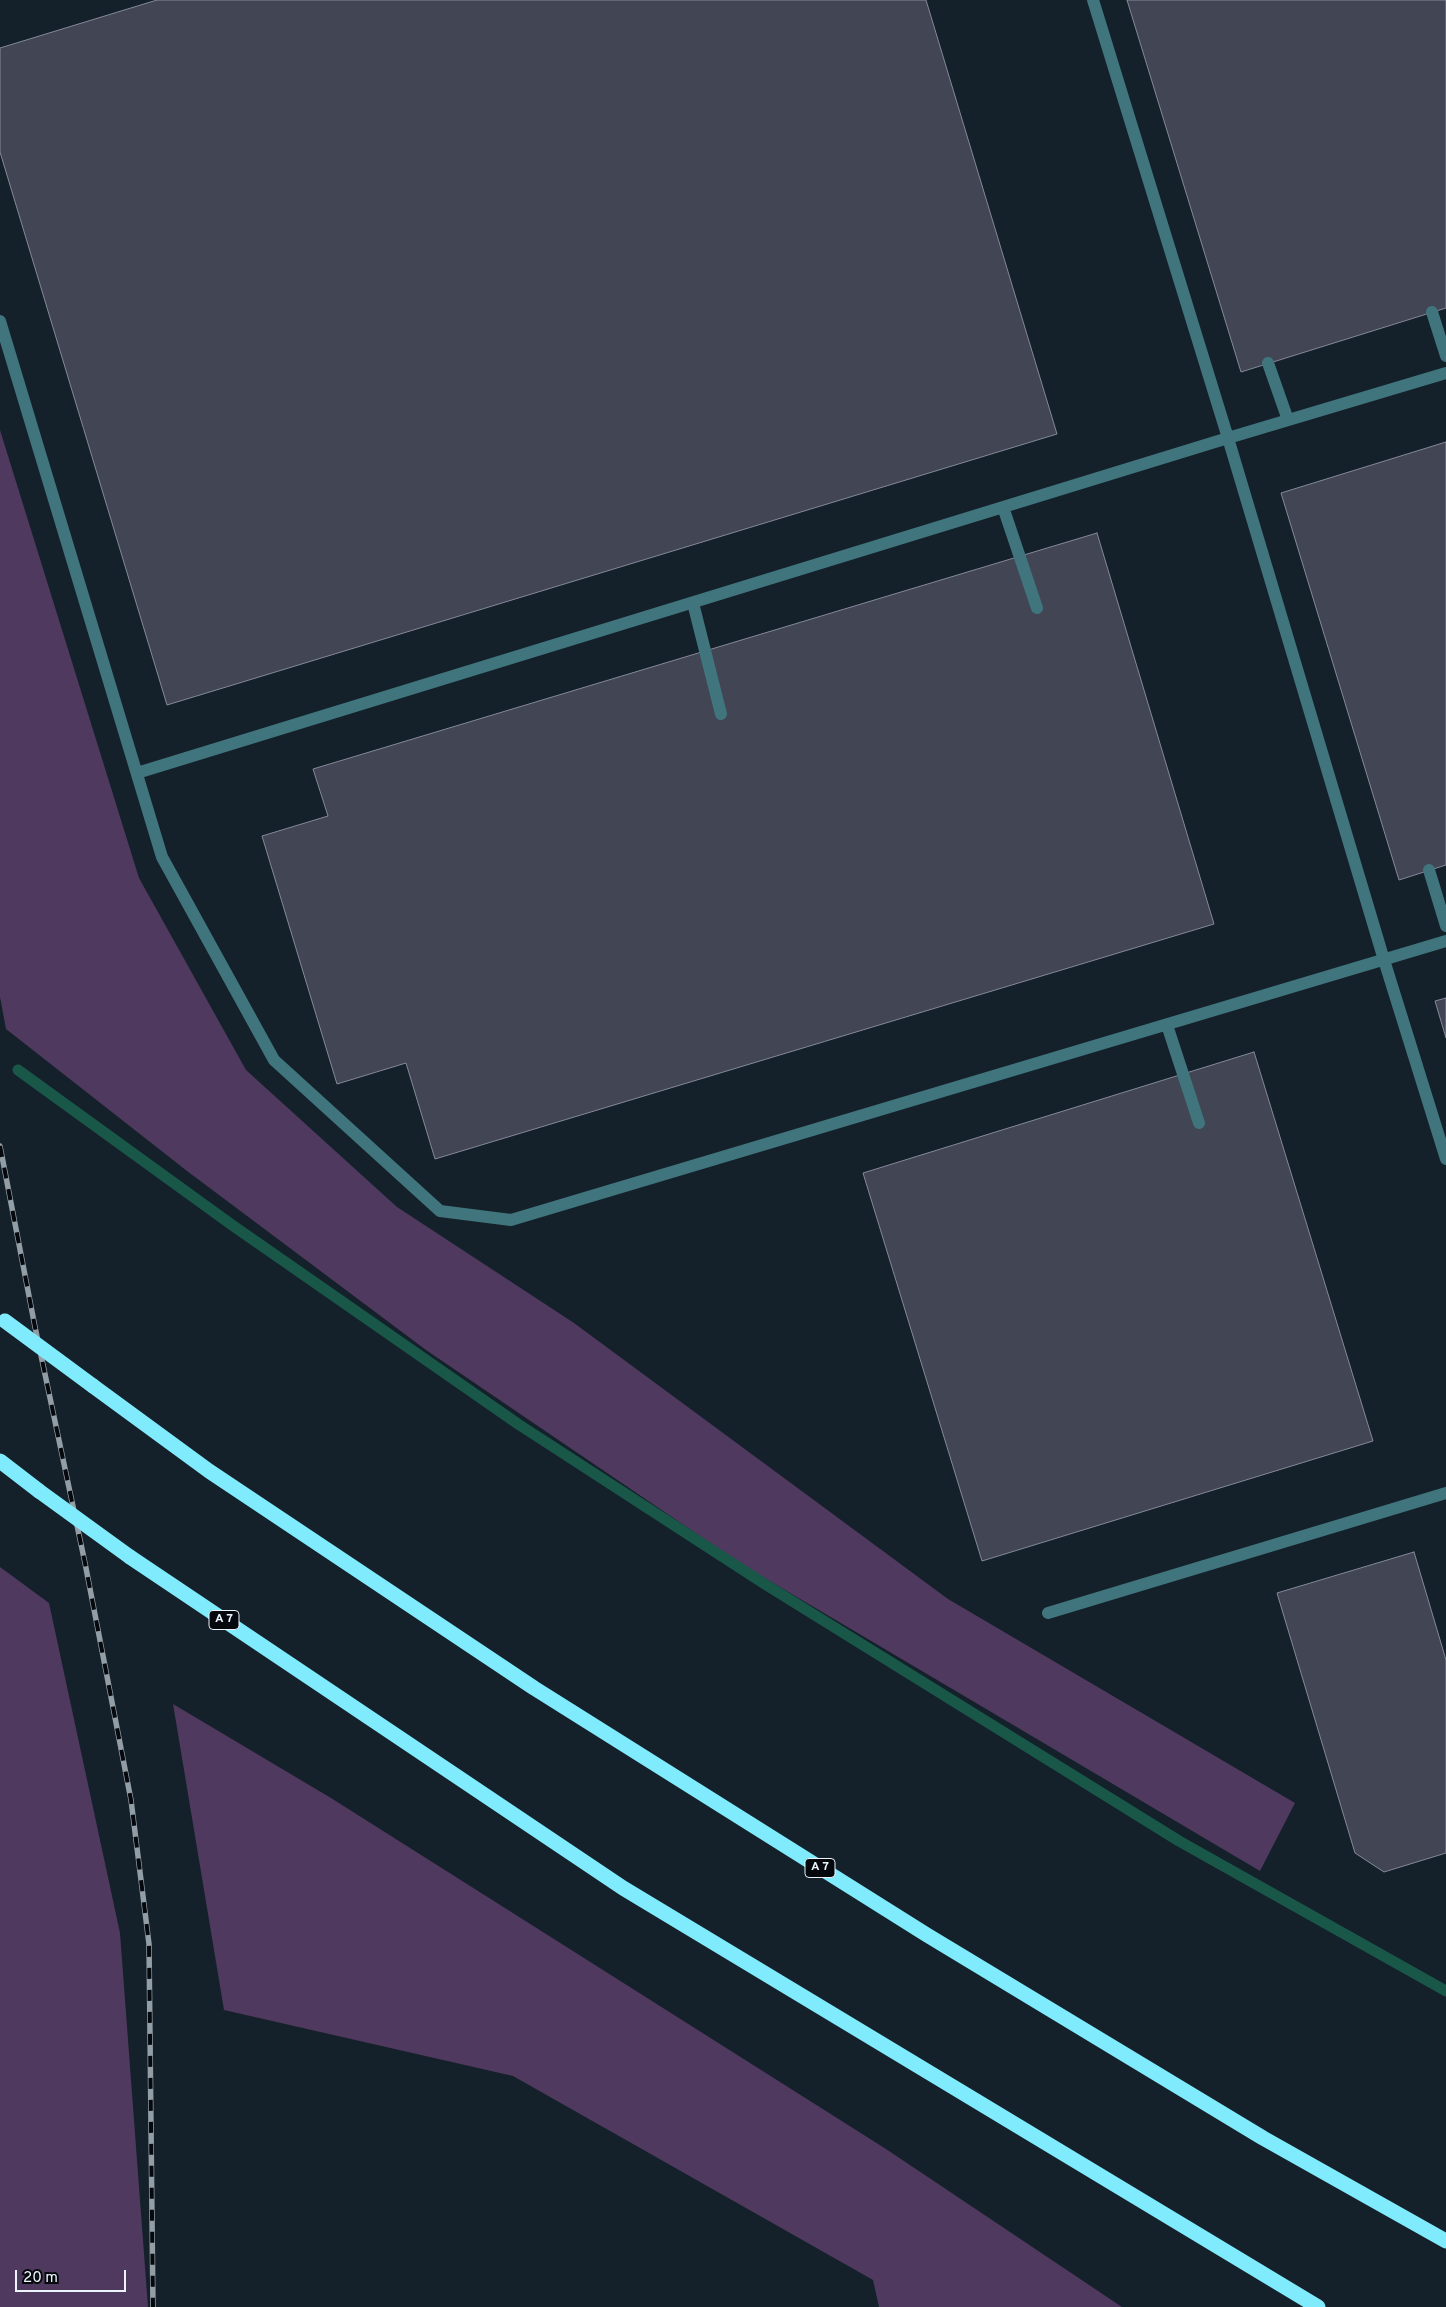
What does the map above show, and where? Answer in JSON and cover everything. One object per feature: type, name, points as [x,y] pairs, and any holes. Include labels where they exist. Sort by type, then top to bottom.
[{"type":"highway","name":"A 7","points":[[3,1319],[209,1471],[534,1688],[927,1936],[1263,2138],[1446,2241]]},
{"type":"highway","name":"A 7","points":[[0,1461],[130,1557],[623,1888],[1318,2307]]},
{"type":"lane","points":[[1093,0],[1228,438],[1384,960],[1446,1159]]},
{"type":"lane","points":[[1432,312],[1446,356]]},
{"type":"lane","points":[[0,321],[162,857],[274,1060],[440,1211],[511,1220],[1446,941]]},
{"type":"lane","points":[[1268,363],[1288,420]]},
{"type":"lane","points":[[137,773],[1228,438],[1446,373]]},
{"type":"lane","points":[[1003,507],[1037,608]]},
{"type":"lane","points":[[693,602],[721,714]]},
{"type":"lane","points":[[1429,870],[1446,926]]},
{"type":"lane","points":[[1167,1025],[1199,1122]]},
{"type":"lane","points":[[1048,1613],[1446,1493]]},
{"type":"shaded area","points":[[0,430],[139,878],[246,1070],[397,1207],[574,1323],[948,1599],[1295,1803],[1260,1871],[741,1564],[426,1350],[187,1171],[6,1029],[0,997]]},
{"type":"shaded area","points":[[0,1567],[49,1603],[120,1933],[148,2307],[0,2307]]},
{"type":"shaded area","points":[[173,1704],[331,1798],[886,2149],[1122,2307],[879,2307],[873,2280],[513,2076],[224,2010]]},
{"type":"building","points":[[157,0],[926,0],[1057,434],[167,705],[0,152],[0,48]]},
{"type":"building","points":[[1127,0],[1446,0],[1446,308],[1241,372]]},
{"type":"building","points":[[1446,442],[1446,865],[1399,880],[1281,493]]},
{"type":"building","points":[[1097,533],[1214,924],[435,1159],[406,1063],[337,1084],[262,836],[328,816],[313,769]]},
{"type":"building","points":[[1446,998],[1446,1038],[1435,1001]]},
{"type":"building","points":[[1254,1052],[1373,1441],[982,1561],[863,1173]]},
{"type":"building","points":[[1414,1552],[1446,1660],[1446,1853],[1384,1872],[1355,1853],[1277,1593]]},
{"type":"waterway","points":[[18,1070],[232,1225],[518,1424],[763,1583],[1179,1841],[1446,1991]]},
{"type":"railway","points":[[0,1146],[131,1800],[149,1944],[153,2307]]}]
